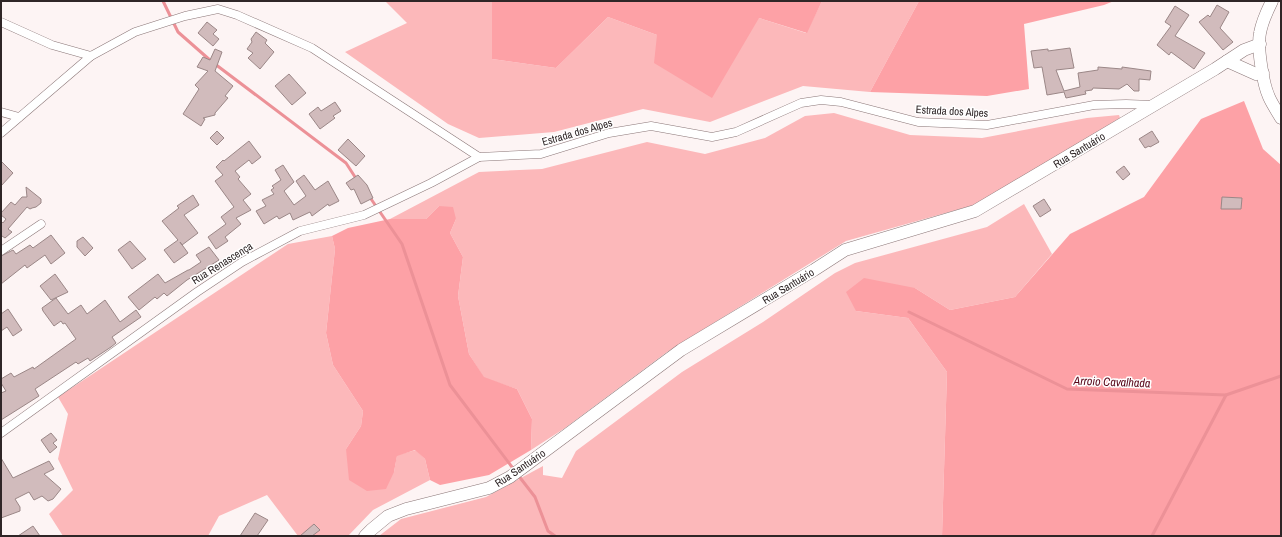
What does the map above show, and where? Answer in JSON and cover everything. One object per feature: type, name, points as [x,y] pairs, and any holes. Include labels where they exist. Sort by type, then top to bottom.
[{"type":"street","points":[[1272,1],[1262,24],[1260,44],[1263,73],[1268,96],[1281,118]]},
{"type":"street","points":[[1,133],[91,56],[136,32],[185,16],[218,9],[237,15],[312,48],[479,157]]},
{"type":"street","points":[[1,22],[52,45],[91,56]]},
{"type":"street","name":"Rua Santuário","points":[[365,536],[388,516],[406,509],[489,488],[510,477],[681,350],[814,270],[844,250],[976,211],[1244,50],[1260,44]]},
{"type":"street","points":[[1227,61],[1256,74],[1263,73]]},
{"type":"street","name":"Estrada dos Alpes","points":[[479,157],[541,154],[609,133],[651,126],[712,137],[736,132],[801,103],[821,100],[841,102],[918,122],[987,125],[1094,105],[1154,105]]},
{"type":"street","points":[[1,112],[19,117]]},
{"type":"street","name":"Rua Renascença","points":[[1,433],[196,292],[242,262],[300,231],[364,215],[431,183],[479,157]]},
{"type":"street","points":[[1,251],[41,224]]},
{"type":"shaded area","points":[[385,1],[492,1],[492,59],[556,68],[608,17],[657,35],[759,18],[806,33],[822,1],[919,1],[870,92],[803,86],[710,122],[643,109],[554,132],[479,138],[448,124],[345,52],[407,23]]},
{"type":"shaded area","points":[[492,1],[822,1],[807,33],[759,18],[712,98],[654,63],[657,35],[608,17],[556,68],[492,59]]},
{"type":"shaded area","points":[[919,1],[1114,1],[1104,5],[1024,24],[1029,89],[987,96],[870,92]]},
{"type":"shaded area","points":[[1244,101],[1263,149],[1281,165],[1281,536],[942,536],[947,372],[908,318],[856,311],[846,292],[864,278],[915,288],[950,310],[1015,297],[1070,234],[1144,197],[1201,119]]},
{"type":"shaded area","points":[[834,113],[910,135],[982,138],[1087,118],[1119,115],[1120,118],[1010,185],[974,205],[846,241],[667,352],[565,428],[531,450],[532,419],[517,389],[484,378],[469,354],[458,296],[463,257],[450,233],[456,219],[439,206],[426,219],[390,219],[479,172],[542,169],[647,142],[705,154],[765,138],[805,116]]},
{"type":"shaded area","points":[[1024,204],[1052,254],[1015,297],[950,310],[915,288],[856,311],[908,318],[947,372],[942,536],[379,536],[401,519],[486,497],[543,466],[543,475],[562,478],[576,451],[682,372],[763,322],[835,273],[855,263],[987,227]]},
{"type":"shaded area","points":[[439,206],[453,207],[456,219],[450,233],[463,257],[458,296],[469,354],[484,377],[517,389],[532,419],[531,450],[489,475],[440,485],[430,480],[425,459],[415,450],[397,456],[394,472],[386,489],[367,491],[349,480],[346,449],[361,426],[363,411],[333,365],[326,333],[335,249],[332,236],[348,228],[390,219],[426,219]]},
{"type":"shaded area","points":[[332,236],[335,249],[326,333],[333,365],[363,411],[361,426],[346,449],[394,472],[397,455],[416,450],[425,459],[430,480],[373,510],[348,536],[298,536],[267,495],[219,516],[208,536],[63,536],[49,514],[73,490],[58,459],[68,414],[58,397],[288,244]]},
{"type":"building","points":[[1217,5],[1229,12],[1220,28],[1233,42],[1223,50],[1199,22],[1208,15],[1210,17]]},
{"type":"building","points":[[1175,6],[1189,15],[1175,36],[1205,53],[1194,69],[1171,52],[1169,55],[1157,45],[1171,26],[1165,22]]},
{"type":"building","points":[[207,22],[217,30],[213,34],[219,39],[213,46],[198,33]]},
{"type":"building","points":[[256,32],[267,40],[265,43],[274,52],[260,69],[248,58],[253,53],[247,49]]},
{"type":"building","points":[[1070,48],[1074,68],[1056,70],[1064,91],[1080,87],[1078,73],[1098,70],[1098,67],[1122,69],[1122,67],[1151,71],[1150,80],[1139,79],[1139,91],[1134,91],[1127,84],[1119,89],[1093,88],[1092,90],[1085,91],[1086,94],[1066,98],[1064,92],[1047,95],[1042,67],[1034,68],[1031,51],[1048,49],[1048,51]]},
{"type":"building","points":[[215,49],[222,52],[215,71],[233,86],[225,96],[228,98],[215,113],[215,115],[203,118],[205,119],[201,126],[183,114],[199,89],[195,85],[208,71],[197,67],[203,57],[210,60]]},
{"type":"building","points":[[289,74],[306,93],[292,105],[275,86]]},
{"type":"building","points":[[335,102],[341,111],[333,116],[335,118],[320,129],[309,114],[318,107],[321,111]]},
{"type":"building","points":[[217,131],[224,138],[217,145],[210,138]]},
{"type":"building","points":[[1152,131],[1159,142],[1145,148],[1139,139]]},
{"type":"building","points":[[348,139],[365,156],[356,166],[338,150]]},
{"type":"building","points":[[249,141],[261,157],[252,164],[249,160],[235,171],[240,177],[238,179],[251,194],[243,200],[251,210],[236,218],[241,224],[225,237],[228,241],[216,249],[208,237],[226,224],[221,217],[234,207],[215,181],[223,175],[216,167]]},
{"type":"building","points":[[1,161],[13,173],[1,186]]},
{"type":"building","points":[[283,165],[294,182],[284,191],[294,205],[306,196],[296,181],[304,175],[315,190],[328,181],[339,201],[329,206],[328,204],[312,216],[310,212],[293,220],[290,213],[279,219],[277,216],[264,224],[256,211],[266,206],[262,200],[274,194],[271,190],[274,188],[272,186],[281,180],[275,170]]},
{"type":"building","points":[[1124,166],[1130,174],[1123,180],[1116,172]]},
{"type":"building","points":[[358,175],[367,185],[373,198],[361,204],[354,189],[351,190],[346,183]]},
{"type":"building","points":[[26,187],[41,199],[41,203],[30,209],[27,207],[8,229],[12,232],[5,238],[2,236],[1,237],[1,221],[3,223],[6,219],[1,215],[1,213],[11,202],[15,205],[22,197],[27,197]]},
{"type":"building","points":[[193,195],[199,205],[184,215],[198,233],[182,245],[188,253],[174,263],[164,250],[178,240],[162,221],[179,208],[177,206]]},
{"type":"building","points":[[1222,197],[1242,198],[1241,209],[1221,209]]},
{"type":"building","points":[[1044,199],[1051,210],[1040,217],[1033,206]]},
{"type":"building","points":[[51,235],[65,253],[51,264],[45,255],[27,268],[25,265],[1,284],[1,256],[13,250],[16,254],[30,245],[33,248]]},
{"type":"building","points":[[83,237],[93,248],[85,256],[77,247],[77,241]]},
{"type":"building","points":[[130,241],[146,259],[132,269],[118,250]]},
{"type":"building","points":[[209,247],[219,260],[187,280],[167,296],[164,293],[157,299],[155,297],[139,310],[128,297],[158,274],[165,283],[189,270],[201,262],[196,255]]},
{"type":"building","points":[[55,274],[68,292],[51,300],[40,286]]},
{"type":"building","points":[[56,298],[68,314],[81,305],[87,314],[105,300],[120,322],[136,310],[141,317],[112,337],[116,343],[111,347],[90,361],[88,358],[78,364],[76,362],[35,389],[39,396],[1,420],[1,393],[6,391],[1,383],[1,379],[11,373],[14,377],[33,367],[34,369],[76,339],[65,323],[63,324],[61,321],[54,326],[43,311],[42,308]]},
{"type":"building","points":[[8,309],[22,330],[13,336],[7,327],[1,331],[1,314]]},
{"type":"building","points":[[51,433],[57,440],[53,443],[57,447],[50,453],[41,440]]},
{"type":"building","points":[[1,458],[13,478],[49,461],[54,469],[44,474],[61,489],[53,499],[48,501],[42,496],[34,500],[29,492],[15,499],[20,507],[20,511],[1,518]]},
{"type":"building","points":[[255,513],[268,520],[257,536],[240,536]]},
{"type":"building","points":[[314,524],[320,530],[312,536],[300,536]]},
{"type":"building","points":[[33,526],[40,536],[18,536]]},
{"type":"waterway","points":[[163,1],[178,32],[211,61],[346,163],[357,180]]},
{"type":"waterway","points":[[369,196],[402,244],[450,385],[515,471]]},
{"type":"waterway","name":"Arroio Cavalhada","points":[[909,312],[1067,389],[1226,395],[1281,376]]},
{"type":"waterway","points":[[1152,536],[1226,395]]},
{"type":"waterway","points":[[518,475],[535,497],[548,531],[555,536]]}]
